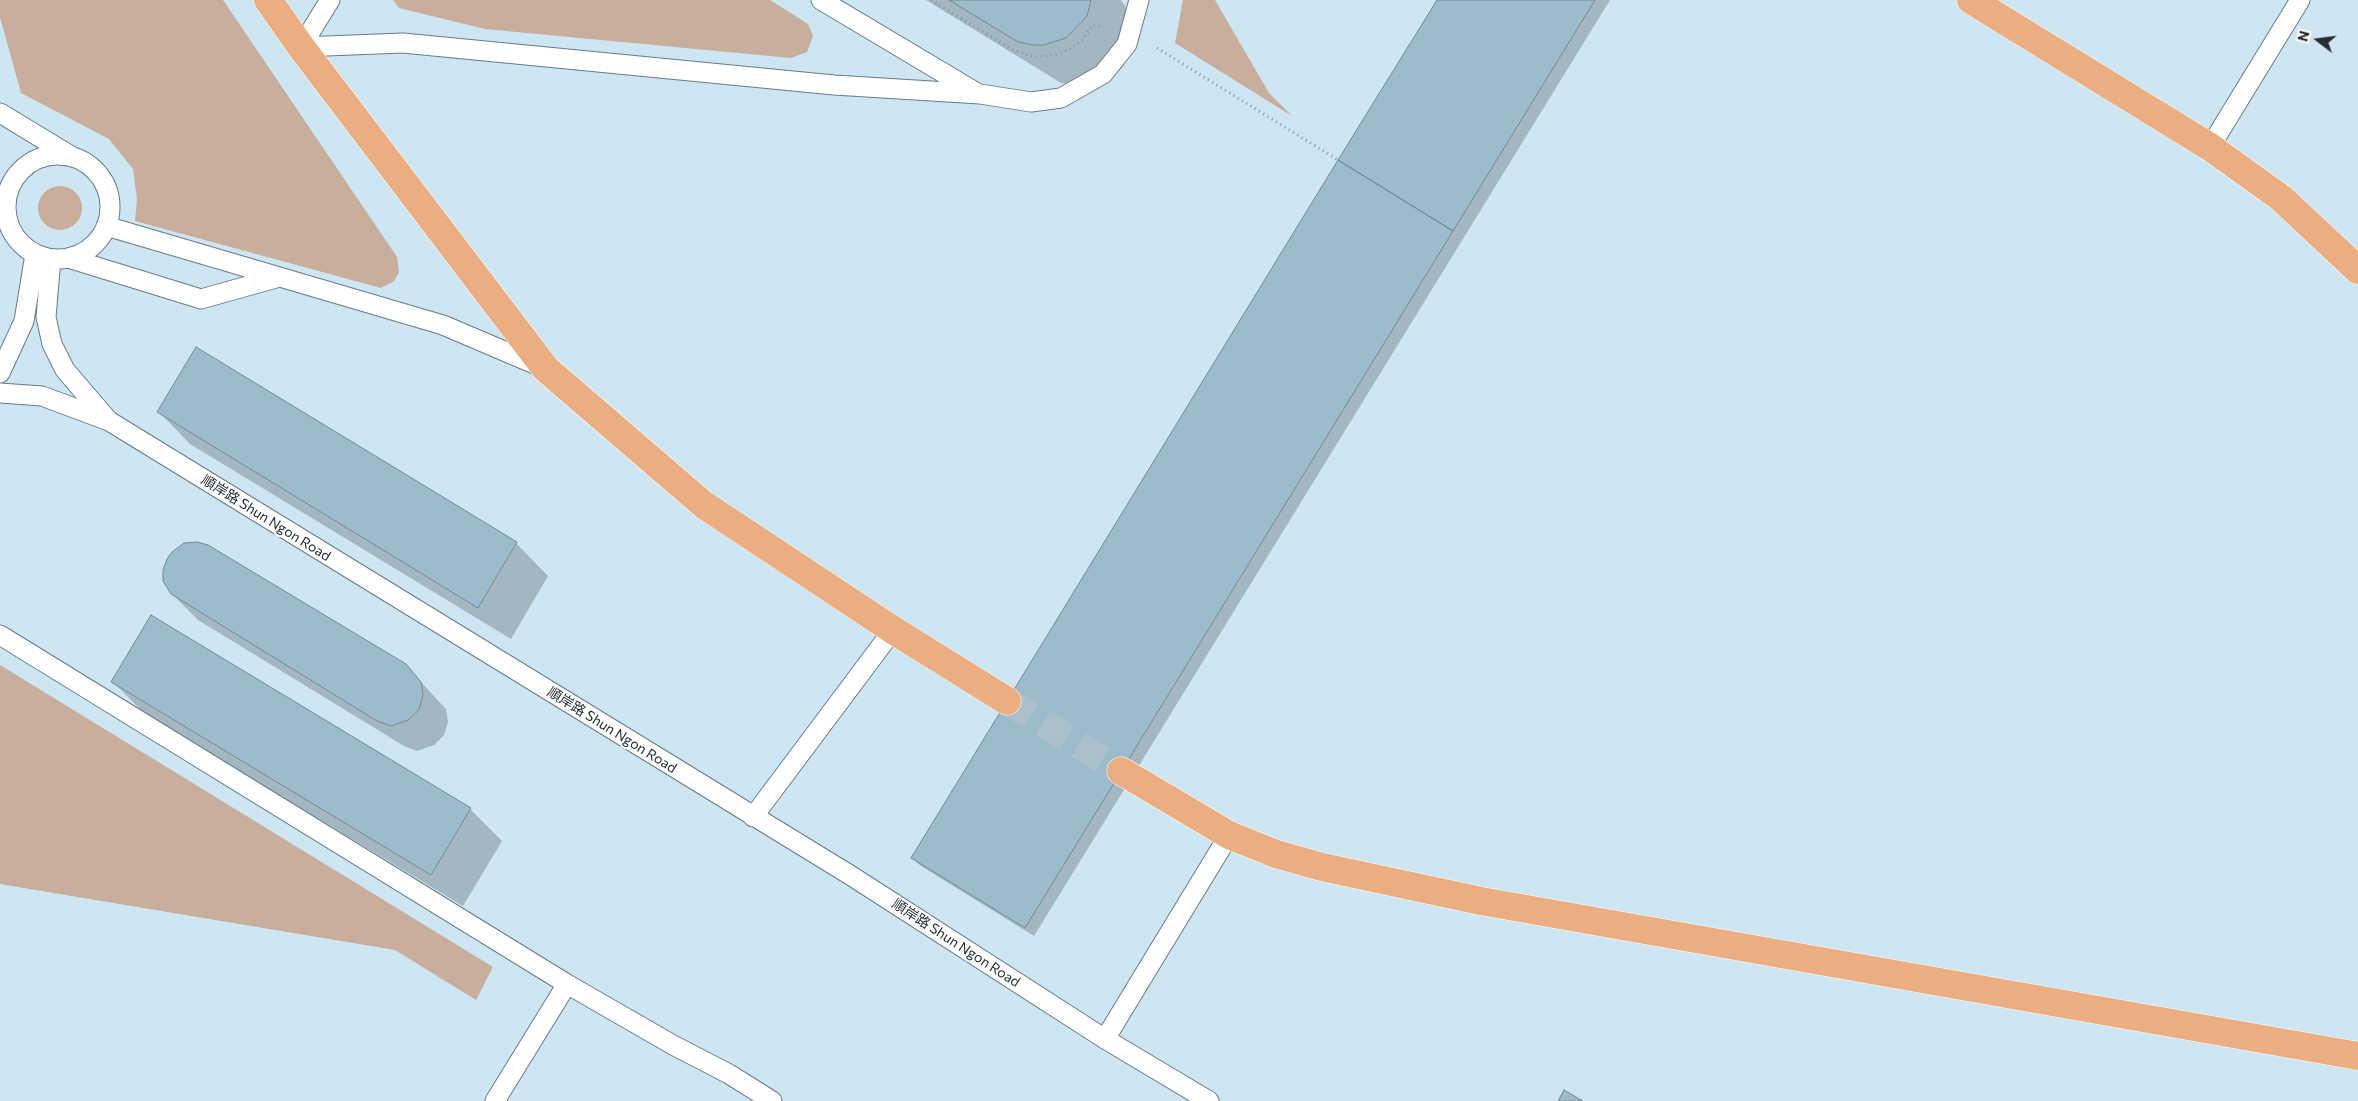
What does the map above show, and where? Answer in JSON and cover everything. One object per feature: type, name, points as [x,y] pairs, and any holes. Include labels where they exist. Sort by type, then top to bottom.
[{"type":"highway","points":[[268,0],[301,48],[546,369],[704,505],[893,630],[1007,701]]},
{"type":"highway","points":[[1971,0],[2210,146],[2282,198],[2358,270]]},
{"type":"highway","points":[[1121,771],[1229,835],[1276,854],[1322,867],[1481,902],[2358,1056]]},
{"type":"lane","points":[[301,48],[330,0]]},
{"type":"lane","points":[[821,0],[980,94]]},
{"type":"lane","points":[[301,48],[403,43],[834,85],[980,94],[1031,102],[1061,98],[1103,74],[1126,44],[1139,0]]},
{"type":"lane","points":[[2210,146],[2300,0]]},
{"type":"lane","points":[[0,112],[73,158],[89,165],[101,178],[108,193],[109,210],[106,226],[97,241],[84,252],[51,257]]},
{"type":"lane","points":[[73,158],[57,155],[40,158],[24,167],[13,180],[3,211],[11,230],[21,244],[51,257],[201,299],[276,278]]},
{"type":"lane","points":[[106,226],[276,278],[443,325],[546,369]]},
{"type":"lane","points":[[0,373],[51,257]]},
{"type":"lane","points":[[51,257],[46,318],[52,344],[65,370],[109,422]]},
{"type":"lane","name":"順岸路 Shun Ngon Road","points":[[0,392],[42,396],[109,422],[850,875],[1105,1039],[1210,1101]]},
{"type":"lane","points":[[753,817],[893,630]]},
{"type":"lane","points":[[0,635],[567,984],[673,1045],[729,1074],[772,1101]]},
{"type":"lane","points":[[1105,1039],[1229,835]]},
{"type":"lane","points":[[495,1101],[567,984]]},
{"type":"shaded area","points":[[0,0],[223,0],[397,257],[399,272],[394,281],[381,288],[135,221],[137,199],[133,169],[109,139],[21,93],[0,17]]},
{"type":"shaded area","points":[[393,0],[770,0],[808,24],[813,36],[807,52],[791,58],[485,29],[399,8]]},
{"type":"shaded area","points":[[1183,0],[1215,0],[1269,93],[1292,116],[1175,43]]},
{"type":"shaded area","points":[[64,186],[76,192],[81,199],[81,217],[76,224],[69,229],[56,230],[48,227],[41,220],[38,204],[41,196],[48,189]]},
{"type":"shaded area","points":[[0,665],[493,967],[476,1000],[395,950],[0,884]]},
{"type":"building","points":[[949,0],[1091,0],[1087,16],[1066,38],[1044,45],[1033,45],[1018,42]]},
{"type":"building","points":[[1437,0],[1595,0],[1453,231],[1338,160]]},
{"type":"building","points":[[1338,160],[1453,231],[1025,928],[911,858]]},
{"type":"building","points":[[196,347],[517,542],[478,608],[157,412]]},
{"type":"building","points":[[197,542],[208,545],[406,664],[421,682],[423,695],[419,710],[408,720],[391,726],[377,721],[171,594],[163,581],[163,570],[167,559],[172,552],[184,543]]},
{"type":"building","points":[[151,615],[471,808],[431,875],[111,682]]},
{"type":"building","points":[[1564,1090],[1583,1101],[1558,1101]]},
{"type":"tunnel","points":[[1007,701],[1121,771]]}]
